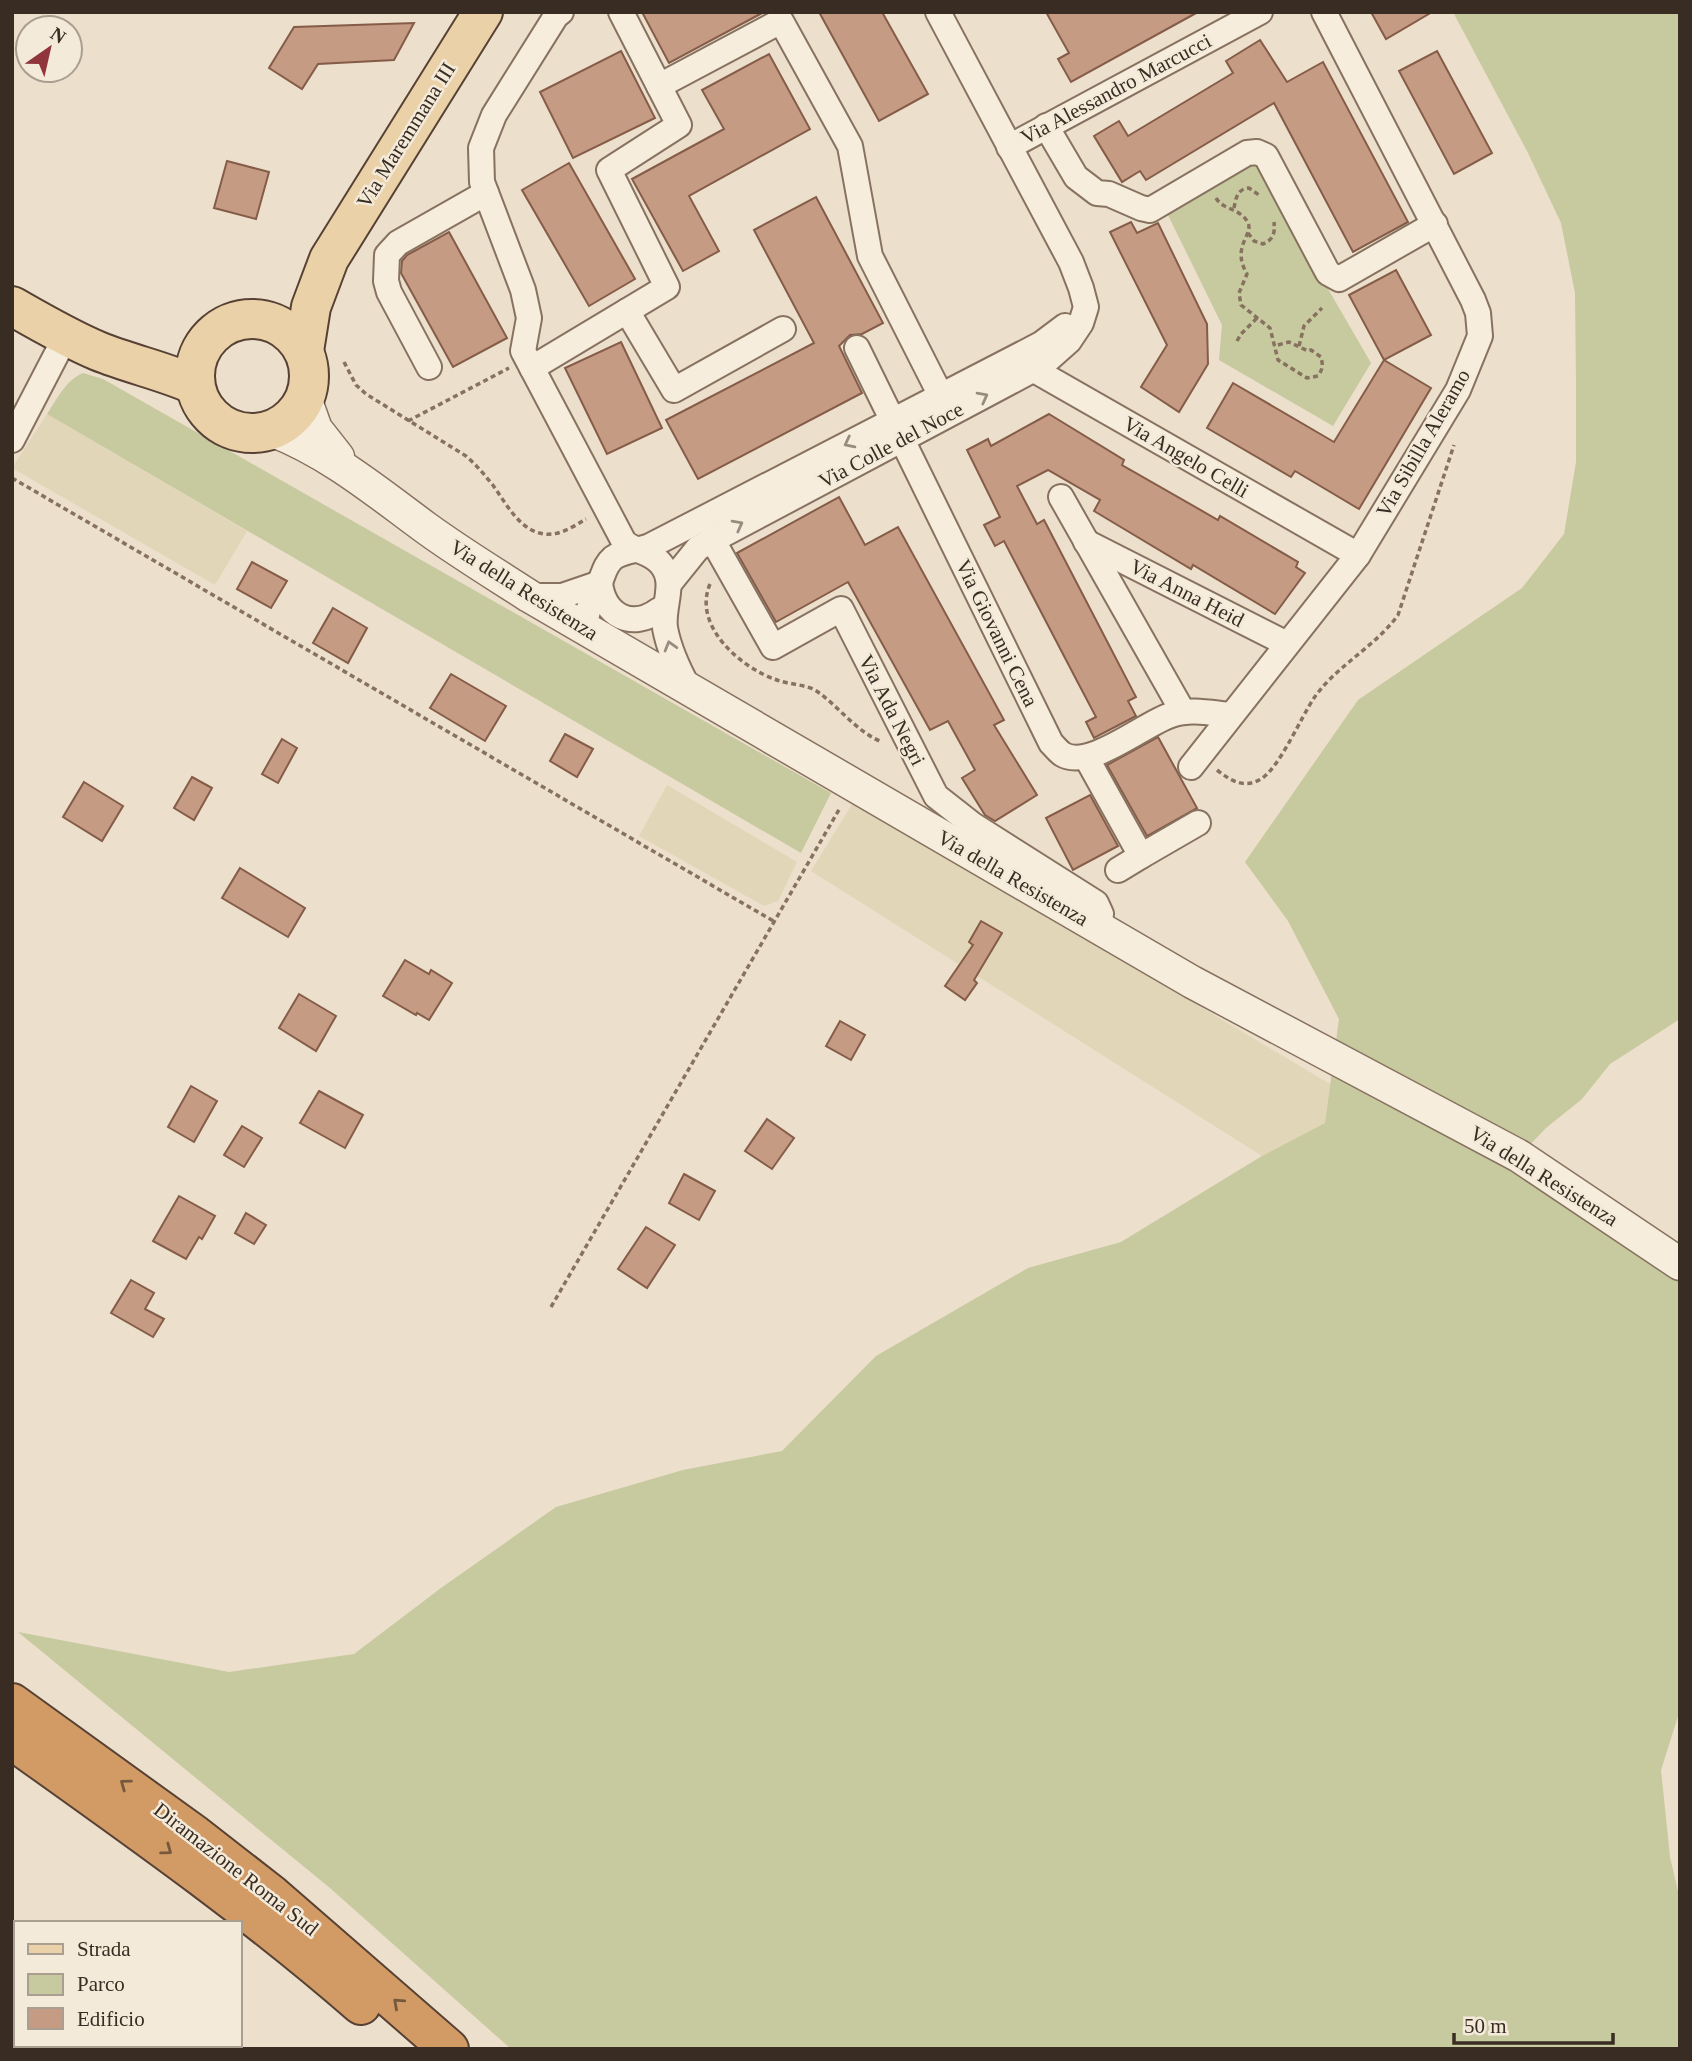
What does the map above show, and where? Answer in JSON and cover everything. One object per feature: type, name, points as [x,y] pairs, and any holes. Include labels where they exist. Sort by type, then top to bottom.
[{"type":"highway","name":"Diramazione Roma Sud","points":[[12,1703],[195,1835],[272,1895],[449,2049]]},
{"type":"highway","name":"Diramazione Roma Sud","points":[[12,1740],[190,1866],[252,1914],[410,2049]]},
{"type":"main road","name":"Via Maremmana III","points":[[305,398],[309,366],[304,351],[311,307],[329,259],[483,12]]},
{"type":"main road","name":"Via Maremmana III","points":[[81,343],[121,353],[180,349],[205,341],[229,323],[257,318],[290,296],[329,259]]},
{"type":"main road","name":"Via Maremmana III","points":[[12,306],[81,343],[133,364],[174,375],[195,385]]},
{"type":"main road","points":[[257,318],[285,328],[296,338],[304,351]]},
{"type":"main road","points":[[205,341],[196,362],[195,385],[202,404],[214,419],[232,430],[252,433],[271,430],[292,417],[305,398]]},
{"type":"street","points":[[561,12],[488,126],[480,159],[486,193],[523,290],[529,318],[523,351],[624,542],[637,551],[648,553],[661,563],[668,576],[665,626],[675,663],[689,689]]},
{"type":"street","points":[[529,363],[627,311],[667,286],[609,170],[679,125],[621,12]]},
{"type":"street","name":"Via Colle del Noce","points":[[529,597],[562,596],[604,573],[623,553],[650,546],[897,430],[1069,341],[1081,323],[1086,307],[1071,262],[938,12]]},
{"type":"street","name":"Via Alessandro Marcucci","points":[[1009,147],[1260,12]]},
{"type":"street","name":"Via Sibilla Aleramo","points":[[1195,762],[1358,555],[1458,390],[1480,336],[1478,313],[1473,300],[1324,12]]},
{"type":"street","points":[[659,86],[781,21],[850,146],[870,256],[941,396]]},
{"type":"street","points":[[1046,126],[1076,177],[1097,192],[1150,210],[1247,153],[1257,152],[1266,156],[1328,273],[1339,279],[1435,224]]},
{"type":"street","points":[[429,367],[389,292],[386,281],[387,255],[398,243],[486,193]]},
{"type":"street","points":[[627,311],[674,390],[783,329]]},
{"type":"street","points":[[12,440],[81,343]]},
{"type":"street","name":"Via Giovanni Cena","points":[[857,348],[1051,743],[1062,754],[1086,757]]},
{"type":"street","name":"Via Colle del Noce","points":[[619,648],[651,625],[687,559],[698,548],[897,430],[941,396],[1024,364]]},
{"type":"street","name":"Via Angelo Celli","points":[[1024,364],[1358,555]]},
{"type":"street","name":"Via della Resistenza","points":[[305,398],[319,435],[356,476]]},
{"type":"street","name":"Via della Resistenza","points":[[271,430],[310,447],[356,476],[446,542],[529,597],[1192,982],[1519,1156],[1680,1264]]},
{"type":"street","name":"Via Anna Heid","points":[[1061,497],[1183,712]]},
{"type":"street","points":[[585,629],[587,611],[604,573],[613,544],[607,512]]},
{"type":"street","name":"Via Ada Negri","points":[[712,540],[773,647],[841,609],[936,796],[973,825],[1096,903],[1101,914],[1094,925]]},
{"type":"street","name":"Via Anna Heid","points":[[1087,542],[1287,644]]},
{"type":"street","points":[[604,573],[604,600],[618,615],[646,618],[665,598]]},
{"type":"street","points":[[1142,856],[1086,757],[1103,751],[1170,715],[1198,711],[1230,715]]},
{"type":"street","points":[[1118,870],[1199,823]]},
{"type":"path","points":[[1203,179],[1219,203],[1234,208],[1248,221],[1248,233],[1240,250],[1242,265],[1247,274],[1239,293],[1241,304],[1270,328],[1274,346],[1278,360],[1301,376],[1307,377],[1318,376],[1323,367],[1321,357],[1311,350],[1289,342],[1274,346]]},
{"type":"path","points":[[1234,208],[1237,194],[1245,188],[1263,198]]},
{"type":"path","points":[[1248,233],[1259,243],[1268,242],[1275,232],[1274,220]]},
{"type":"path","points":[[1299,346],[1304,326],[1322,308]]},
{"type":"path","points":[[1237,341],[1258,317]]},
{"type":"path","points":[[344,362],[356,385],[366,394],[466,456],[480,469],[519,522],[534,531],[544,534],[562,532],[607,512]]},
{"type":"path","points":[[408,421],[529,363]]},
{"type":"path","points":[[1195,762],[1235,782],[1252,783],[1263,778],[1316,696],[1355,655],[1391,624],[1398,615],[1456,436]]},
{"type":"path","points":[[12,478],[775,922]]},
{"type":"path","points":[[724,562],[713,578],[706,602],[710,626],[725,646],[761,672],[819,692],[880,742],[900,744],[908,741]]},
{"type":"path","points":[[551,1307],[853,784]]},
{"type":"shaded area","points":[[47,414],[247,531],[215,585],[12,468]]},
{"type":"shaded area","points":[[667,785],[797,862],[778,901],[764,906],[639,836]]},
{"type":"shaded area","points":[[854,801],[1330,1084],[1325,1123],[1262,1156],[811,871]]},
{"type":"green space","points":[[1453,12],[1680,12],[1680,1019],[1610,1064],[1582,1099],[1546,1128],[1519,1156],[1680,1260],[1680,1710],[1661,1770],[1670,1857],[1680,1900],[1680,2049],[511,2049],[330,1888],[18,1632],[229,1672],[354,1654],[441,1588],[556,1507],[683,1470],[782,1451],[876,1356],[1028,1268],[1121,1242],[1262,1156],[1325,1123],[1339,1019],[1288,921],[1245,862],[1358,700],[1522,588],[1564,534],[1576,462],[1575,293],[1561,223],[1528,153]]},
{"type":"green space","points":[[1255,163],[1371,363],[1333,426],[1219,360],[1222,325],[1166,211]]},
{"type":"green space","points":[[83,373],[103,379],[831,793],[801,853],[47,414],[67,385]]},
{"type":"building","points":[[642,12],[764,12],[669,63]]},
{"type":"building","points":[[819,12],[882,12],[928,94],[879,121]]},
{"type":"building","points":[[1046,12],[1198,12],[1071,82],[1058,59],[1069,53]]},
{"type":"building","points":[[1371,12],[1432,12],[1386,39]]},
{"type":"building","points":[[414,23],[394,60],[318,64],[302,89],[269,68],[294,27]]},
{"type":"building","points":[[1260,40],[1287,82],[1323,62],[1408,222],[1353,252],[1274,103],[1146,180],[1140,171],[1122,182],[1094,136],[1119,121],[1128,136],[1233,73],[1226,61]]},
{"type":"building","points":[[621,51],[655,118],[573,158],[540,92]]},
{"type":"building","points":[[1437,51],[1492,153],[1454,174],[1399,71]]},
{"type":"building","points":[[769,54],[810,129],[689,196],[719,251],[683,271],[632,179],[724,129],[702,90]]},
{"type":"building","points":[[227,161],[269,172],[256,219],[214,208]]},
{"type":"building","points":[[569,163],[635,279],[589,306],[522,190]]},
{"type":"building","points":[[816,197],[883,323],[862,334],[850,335],[839,346],[862,393],[698,479],[666,420],[814,343],[754,230]]},
{"type":"building","points":[[1131,222],[1137,233],[1158,223],[1207,324],[1208,364],[1179,412],[1141,387],[1167,345],[1110,232]]},
{"type":"building","points":[[449,232],[507,338],[453,367],[401,273],[402,261],[407,255]]},
{"type":"building","points":[[1396,270],[1431,335],[1384,360],[1349,295]]},
{"type":"building","points":[[621,342],[662,428],[607,454],[565,368]]},
{"type":"building","points":[[1384,360],[1431,388],[1359,509],[1295,471],[1291,477],[1207,428],[1233,383],[1334,442]]},
{"type":"building","points":[[1049,414],[1124,460],[1122,465],[1218,520],[1220,516],[1298,562],[1296,567],[1305,573],[1275,614],[1193,565],[1191,569],[1094,511],[1100,500],[1048,470],[1017,486],[1037,524],[1044,520],[1136,697],[1128,701],[1136,716],[1094,738],[1086,722],[1096,717],[1004,541],[995,546],[984,525],[1000,517],[967,450],[988,439],[991,446]]},
{"type":"building","points":[[839,497],[865,545],[898,527],[1004,720],[994,725],[1037,795],[995,821],[985,815],[962,778],[975,770],[948,721],[930,730],[848,582],[776,622],[737,553]]},
{"type":"building","points":[[252,562],[287,581],[271,608],[237,589]]},
{"type":"building","points":[[333,608],[367,628],[348,663],[313,643]]},
{"type":"building","points":[[451,674],[506,706],[485,741],[430,708]]},
{"type":"building","points":[[565,734],[593,749],[577,777],[550,761]]},
{"type":"building","points":[[1158,737],[1197,808],[1147,836],[1107,765]]},
{"type":"building","points":[[282,739],[297,748],[278,783],[262,774]]},
{"type":"building","points":[[192,777],[212,788],[194,820],[174,808]]},
{"type":"building","points":[[84,782],[123,806],[102,841],[63,817]]},
{"type":"building","points":[[1090,795],[1118,846],[1073,870],[1046,818]]},
{"type":"building","points":[[240,868],[305,908],[288,937],[222,898]]},
{"type":"building","points":[[981,921],[1002,933],[974,980],[977,983],[965,1000],[945,986],[973,945],[969,942]]},
{"type":"building","points":[[405,960],[429,974],[431,970],[452,983],[429,1020],[383,996]]},
{"type":"building","points":[[299,994],[336,1016],[316,1051],[279,1028]]},
{"type":"building","points":[[840,1021],[865,1035],[851,1060],[826,1046]]},
{"type":"building","points":[[191,1086],[217,1101],[194,1142],[168,1127]]},
{"type":"building","points":[[319,1091],[363,1115],[345,1148],[300,1123]]},
{"type":"building","points":[[767,1119],[794,1138],[772,1169],[745,1151]]},
{"type":"building","points":[[242,1126],[262,1138],[244,1167],[224,1155]]},
{"type":"building","points":[[684,1174],[715,1191],[699,1220],[669,1203]]},
{"type":"building","points":[[179,1196],[215,1216],[186,1259],[153,1241]]},
{"type":"building","points":[[246,1213],[266,1225],[254,1244],[235,1233]]},
{"type":"building","points":[[646,1227],[675,1245],[647,1288],[618,1269]]},
{"type":"building","points":[[131,1280],[154,1293],[145,1309],[164,1319],[153,1337],[111,1313]]}]
